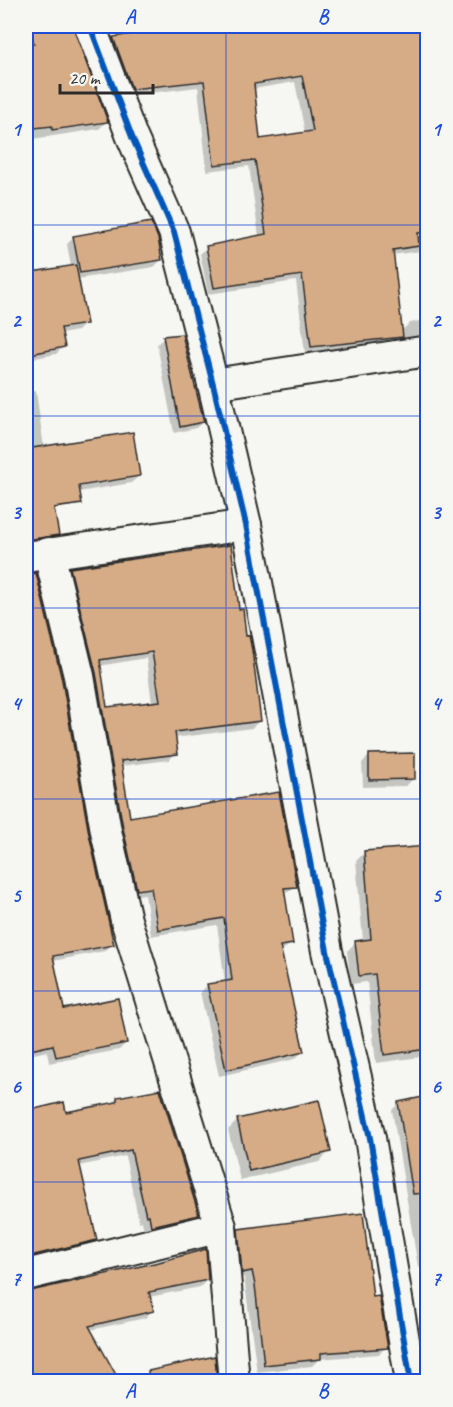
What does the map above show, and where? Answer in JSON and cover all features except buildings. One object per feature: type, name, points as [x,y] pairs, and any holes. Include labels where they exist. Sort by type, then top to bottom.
[{"type":"street","points":[[90,26],[132,137],[174,232],[213,384],[246,525],[327,951],[370,1138],[411,1382]]},
{"type":"street","points":[[213,384],[428,351]]},
{"type":"street","points":[[234,1382],[221,1227],[126,920],[106,831],[79,676],[37,555],[246,525]]},
{"type":"street","points":[[26,1275],[221,1227]]},
{"type":"cycle path","points":[[90,26],[132,137],[174,232],[213,384],[246,525],[327,951],[370,1138],[411,1382]]}]
